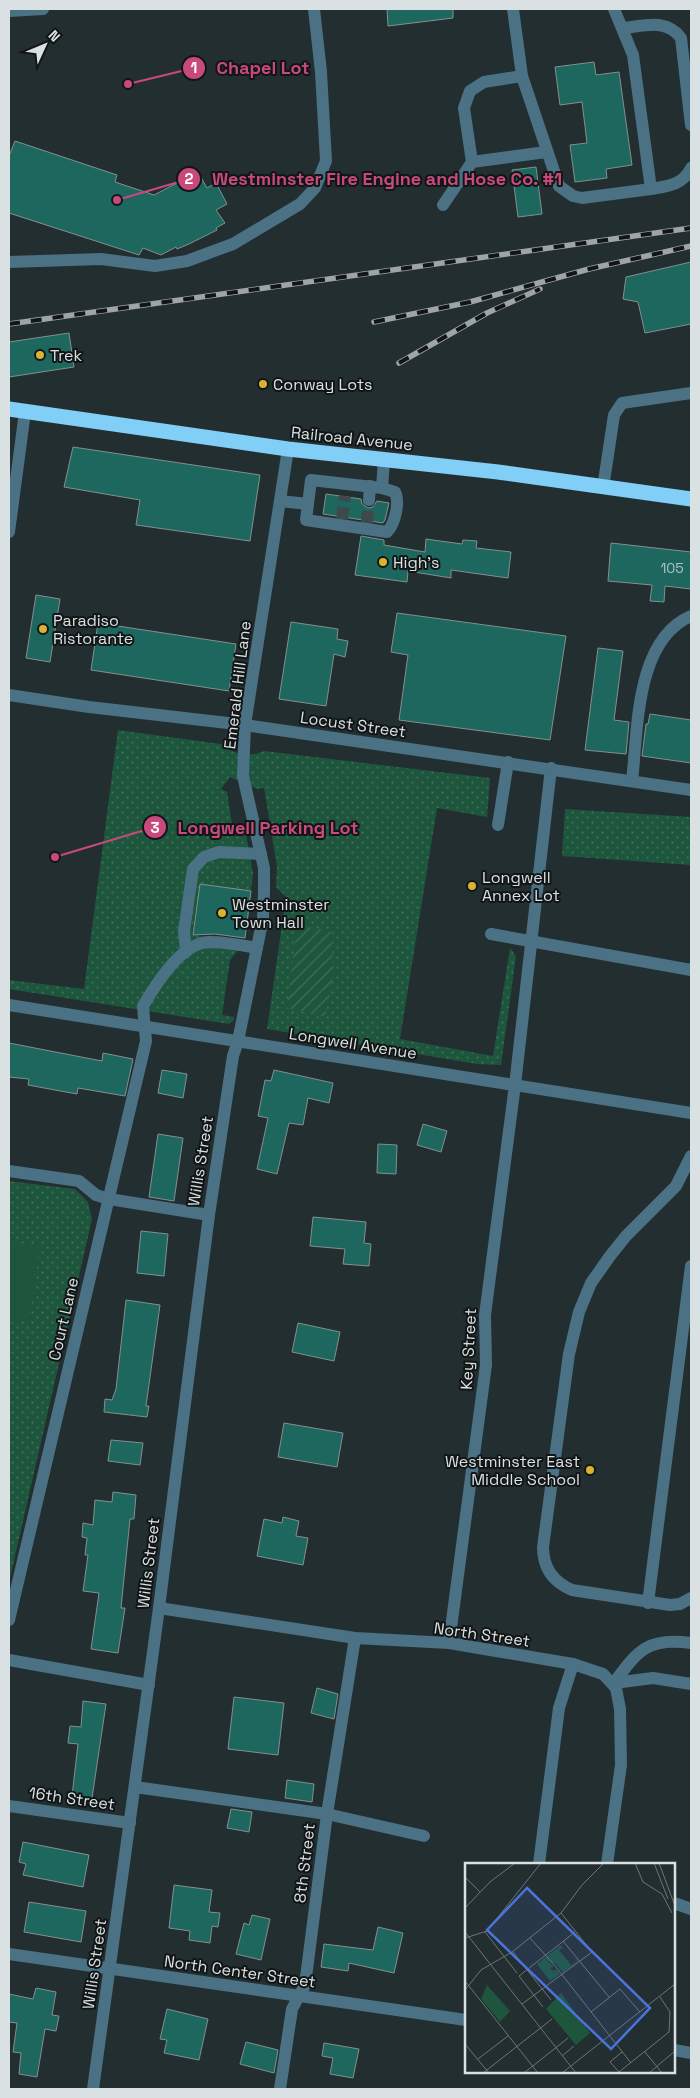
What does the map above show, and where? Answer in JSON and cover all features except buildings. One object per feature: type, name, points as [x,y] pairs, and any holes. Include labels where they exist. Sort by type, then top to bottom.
[{"type":"highway","name":"Railroad Avenue","points":[[9,409],[288,449],[498,472],[691,499]]},
{"type":"street","points":[[9,11],[43,9]]},
{"type":"street","points":[[9,262],[101,259],[155,266],[187,261],[233,244],[300,204],[315,188],[326,161],[321,72],[314,9]]},
{"type":"street","points":[[513,9],[522,76],[559,186],[573,196],[582,198],[651,189],[671,186],[680,182],[688,175],[691,168]]},
{"type":"street","points":[[614,9],[633,55],[651,189]]},
{"type":"street","points":[[623,28],[660,24],[675,31],[681,38],[691,126]]},
{"type":"street","points":[[443,205],[472,162],[464,108],[470,91],[484,82],[522,76]]},
{"type":"street","points":[[472,162],[546,152]]},
{"type":"street","points":[[603,488],[614,415],[622,403],[691,393]]},
{"type":"street","points":[[9,532],[25,412]]},
{"type":"street","name":"Emerald Hill Lane","points":[[238,1041],[263,918],[264,868],[243,776],[245,725],[288,449]]},
{"type":"street","points":[[369,500],[376,487],[384,460]]},
{"type":"street","points":[[310,480],[346,490],[376,487],[395,492],[397,497],[392,526],[387,532],[367,526],[306,520],[310,480]]},
{"type":"street","points":[[280,501],[308,504]]},
{"type":"street","points":[[632,781],[648,668],[662,641],[679,624],[691,616]]},
{"type":"street","name":"Locust Street","points":[[9,695],[89,707],[245,725],[551,768],[691,790]]},
{"type":"street","points":[[498,826],[508,762]]},
{"type":"street","name":"Key Street","points":[[449,1644],[486,1365],[485,1315],[515,1085],[551,768]]},
{"type":"street","points":[[256,948],[208,942],[186,952],[184,931],[194,869],[204,857],[219,852],[261,854]]},
{"type":"street","points":[[491,934],[691,970]]},
{"type":"street","name":"Court Lane","points":[[9,1620],[146,1042],[143,1006],[167,971],[186,952]]},
{"type":"street","name":"Longwell Avenue","points":[[9,1005],[691,1113]]},
{"type":"street","name":"Willis Street","points":[[93,2089],[159,1608],[209,1214],[232,1056],[238,1041]]},
{"type":"street","points":[[691,1156],[676,1186],[626,1236],[610,1256],[592,1283],[579,1312],[569,1354],[543,1547],[543,1556],[549,1573],[562,1586],[592,1594],[648,1602],[680,1604],[691,1598]]},
{"type":"street","points":[[9,1171],[79,1181],[96,1195],[109,1200],[209,1214]]},
{"type":"street","points":[[648,1602],[686,1347],[690,1270]]},
{"type":"street","name":"North Street","points":[[159,1608],[355,1638],[449,1644],[573,1664],[603,1674],[614,1683]]},
{"type":"street","name":"8th Street","points":[[280,2089],[292,2009],[305,1985],[327,1814],[355,1638]]},
{"type":"street","points":[[614,1683],[632,1659],[645,1648],[662,1642],[691,1643]]},
{"type":"street","points":[[9,1660],[148,1685]]},
{"type":"street","points":[[539,1863],[559,1708],[573,1664]]},
{"type":"street","points":[[614,1683],[653,1678],[691,1684]]},
{"type":"street","points":[[607,1863],[621,1765],[620,1700],[614,1683]]},
{"type":"street","points":[[135,1788],[327,1814],[424,1836]]},
{"type":"street","name":"16th Street","points":[[9,1806],[130,1823]]},
{"type":"street","points":[[675,1904],[691,1909]]},
{"type":"street","name":"North Center Street","points":[[9,1954],[465,2020]]},
{"type":"street","points":[[675,2050],[691,2053]]},
{"type":"green space","points":[[118,730],[221,744],[242,754],[264,751],[490,778],[487,817],[437,808],[400,1039],[493,1056],[510,948],[516,956],[501,1065],[477,1064],[267,1029],[286,897],[276,887],[277,867],[264,788],[258,789],[230,777],[221,789],[227,792],[234,837],[246,834],[253,873],[251,891],[200,884],[192,935],[244,943],[230,960],[222,1015],[234,1017],[234,1020],[229,1024],[9,989],[9,980],[84,989]]},
{"type":"green space","points":[[565,809],[691,817],[691,865],[562,856]]},
{"type":"green space","points":[[297,925],[330,931],[334,971],[325,1017],[287,1008]]},
{"type":"green space","points":[[9,1181],[75,1189],[88,1202],[92,1219],[9,1582]]},
{"type":"green space","points":[[9,1241],[39,1247],[30,1319],[9,1323]]},
{"type":"tunnel","points":[[342,519],[345,496]]},
{"type":"tunnel","points":[[367,523],[369,500]]},
{"type":"railway","points":[[9,324],[691,228]]},
{"type":"railway","points":[[374,322],[470,302],[589,269],[691,246]]},
{"type":"railway","points":[[399,363],[487,313],[540,289]]},
{"type":"place","name":"Chapel Lot","points":[[128,84]]},
{"type":"place","name":"Westminster Fire Engine and Hose Co. #1","points":[[117,200]]},
{"type":"place","name":"Trek","points":[[40,355]]},
{"type":"place","name":"Conway Lots","points":[[263,384]]},
{"type":"place","name":"High’s","points":[[383,562]]},
{"type":"place","name":"Paradiso Ristorante","points":[[43,629]]},
{"type":"place","name":"Longwell Parking Lot","points":[[55,857]]},
{"type":"place","name":"Longwell Annex Lot","points":[[472,886]]},
{"type":"place","name":"Westminster Town Hall","points":[[222,913]]},
{"type":"place","name":"Westminster East Middle School","points":[[590,1470]]}]
